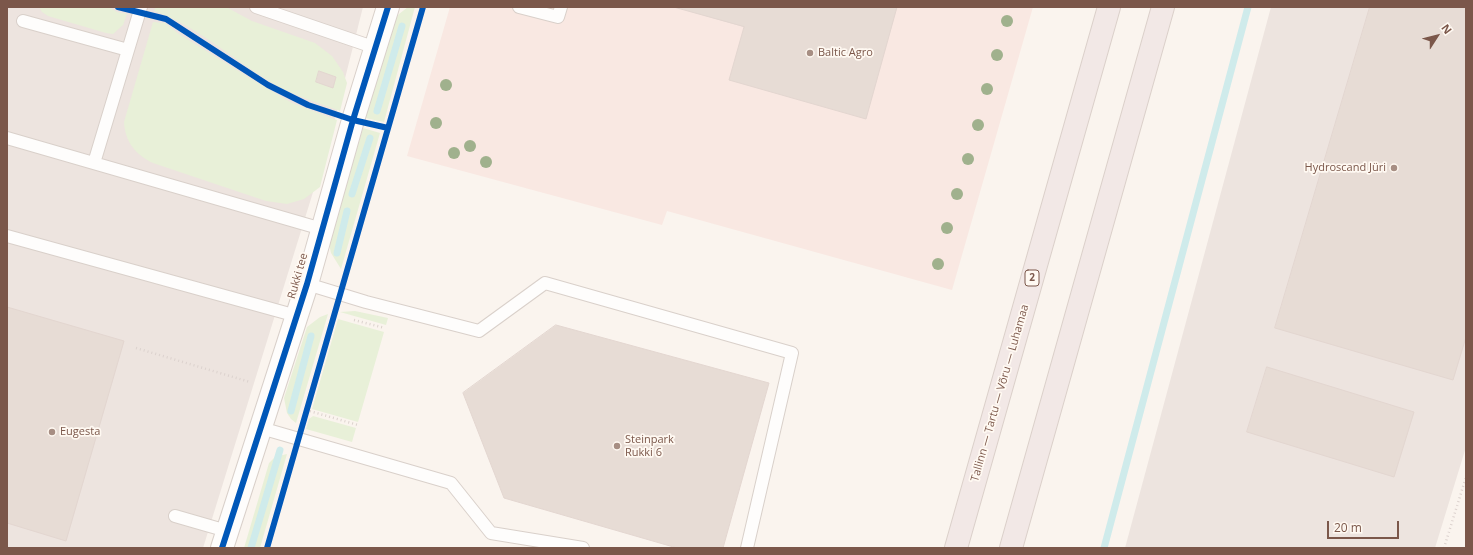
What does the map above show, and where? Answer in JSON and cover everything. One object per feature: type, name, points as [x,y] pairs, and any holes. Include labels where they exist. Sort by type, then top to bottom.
[{"type":"highway","name":"Tallinn — Tartu — Võru — Luhamaa","points":[[956,548],[1109,7]]},
{"type":"highway","points":[[1011,548],[1163,7]]},
{"type":"street","name":"Rukki tee","points":[[225,540],[307,284],[388,7]]},
{"type":"lane","points":[[94,163],[142,7]]},
{"type":"lane","points":[[256,7],[376,48]]},
{"type":"lane","points":[[519,7],[558,17],[561,7]]},
{"type":"lane","points":[[23,21],[128,50]]},
{"type":"lane","points":[[7,138],[322,229]]},
{"type":"lane","points":[[7,236],[296,316]]},
{"type":"lane","points":[[307,284],[366,302],[479,331],[545,283],[792,353],[747,548]]},
{"type":"lane","points":[[261,428],[451,483],[491,533],[582,548]]},
{"type":"lane","points":[[175,516],[225,540]]},
{"type":"path","points":[[136,348],[274,389]]},
{"type":"path","points":[[298,439],[308,402]]},
{"type":"path","points":[[306,410],[358,425]]},
{"type":"path","points":[[1444,548],[1466,477]]},
{"type":"shaded area","points":[[7,7],[363,7],[331,134],[203,548],[7,548]]},
{"type":"shaded area","points":[[450,7],[1033,7],[952,290],[667,211],[662,225],[407,156]]},
{"type":"shaded area","points":[[1271,7],[1466,7],[1466,447],[1435,548],[1125,548]]},
{"type":"green space","points":[[39,7],[109,7],[117,12],[127,14],[123,25],[113,34],[48,16],[42,12]]},
{"type":"green space","points":[[156,7],[226,7],[252,21],[315,43],[332,56],[343,72],[347,83],[340,111],[277,86],[185,25],[154,11]]},
{"type":"green space","points":[[408,7],[415,7],[384,122],[365,118],[394,21],[399,14]]},
{"type":"green space","points":[[153,22],[165,23],[179,34],[292,103],[337,120],[320,187],[304,199],[287,204],[266,201],[153,163],[141,156],[129,142],[124,122]]},
{"type":"green space","points":[[363,128],[380,133],[341,269],[331,253],[329,244]]},
{"type":"green space","points":[[355,311],[388,318],[386,325],[340,312]]},
{"type":"green space","points":[[328,314],[296,423],[287,413],[284,398],[307,327],[320,317]]},
{"type":"green space","points":[[338,319],[384,332],[358,422],[312,409]]},
{"type":"green space","points":[[313,416],[356,428],[352,442],[306,429],[309,419]]},
{"type":"green space","points":[[287,454],[260,548],[244,548],[269,463],[275,457]]},
{"type":"building","name":"Baltic Agro","points":[[674,7],[897,7],[866,119],[729,80],[744,27]]},
{"type":"building","name":"Hydroscand Jüri","points":[[1370,7],[1466,7],[1466,337],[1453,380],[1275,328]]},
{"type":"building","points":[[319,71],[336,77],[333,88],[316,82]]},
{"type":"building","name":"Eugesta","points":[[7,307],[124,341],[66,541],[7,523]]},
{"type":"building","name":"Steinpark Rukki 6","points":[[556,325],[769,383],[723,548],[677,548],[504,498],[463,393]]},
{"type":"building","points":[[1267,367],[1414,412],[1394,477],[1247,432]]},
{"type":"waterway","points":[[1104,548],[1248,7]]},
{"type":"waterway","points":[[377,111],[402,26]]},
{"type":"waterway","points":[[352,194],[370,138]]},
{"type":"waterway","points":[[337,253],[347,211]]},
{"type":"waterway","points":[[291,411],[311,336]]},
{"type":"waterway","points":[[251,548],[280,450]]},
{"type":"cycle path","points":[[118,7],[166,19],[268,85],[308,105],[353,120],[388,128]]},
{"type":"cycle path","points":[[222,548],[307,284],[353,120],[388,7]]},
{"type":"cycle path","points":[[267,548],[423,7]]},
{"type":"place","name":"Baltic Agro","points":[[810,53]]},
{"type":"place","name":"Hydroscand Jüri","points":[[1394,168]]},
{"type":"place","name":"Eugesta","points":[[52,432]]},
{"type":"place","name":"Steinpark Rukki 6","points":[[617,446]]}]
